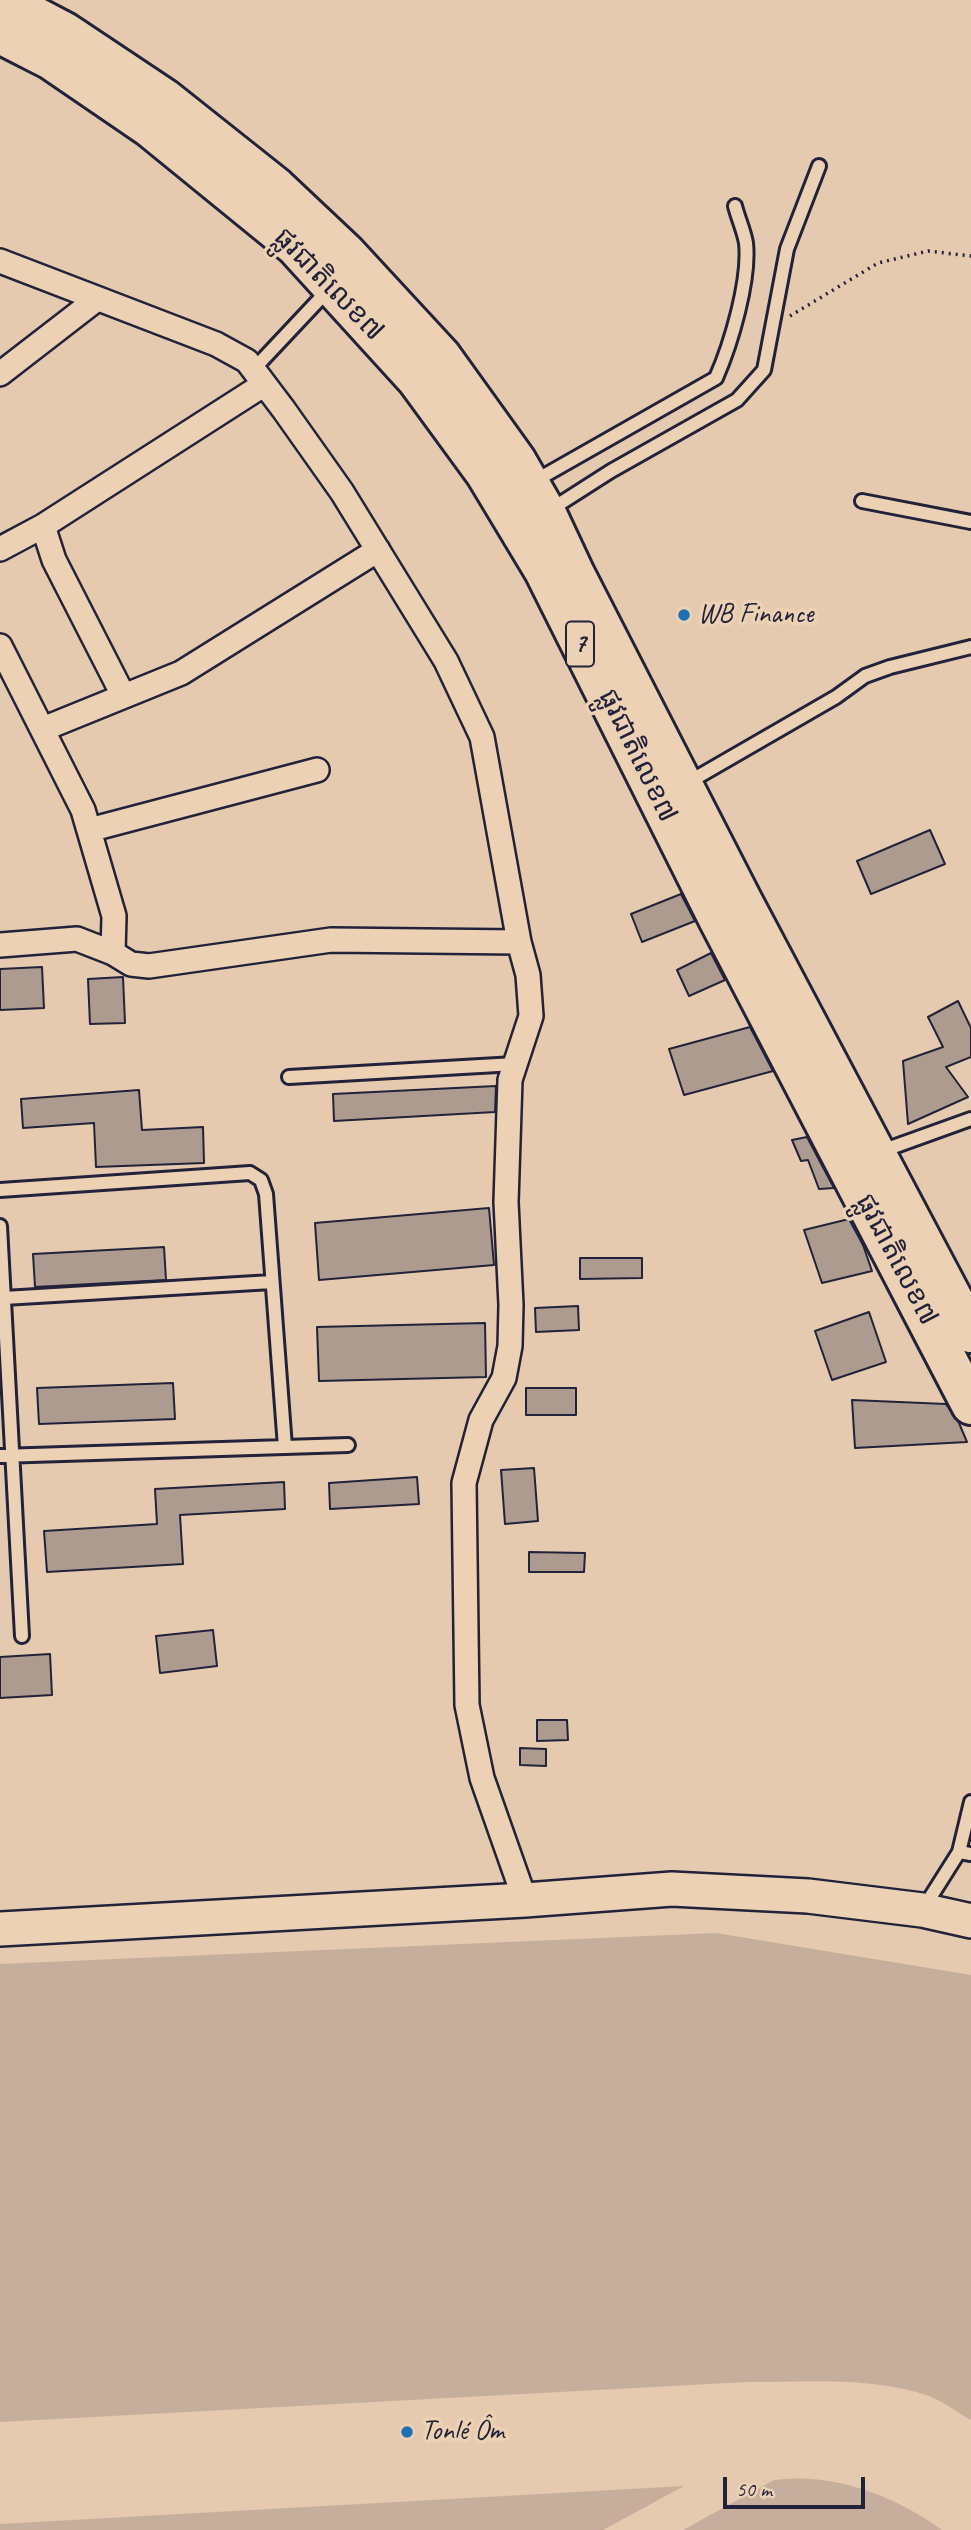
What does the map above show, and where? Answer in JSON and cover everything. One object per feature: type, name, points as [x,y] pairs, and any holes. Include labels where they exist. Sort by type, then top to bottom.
[{"type":"highway","name":"ផ្លូវជាតិលេខ៧","points":[[9,15],[65,32],[164,98],[276,187],[306,235],[332,285],[417,380],[485,473],[544,571],[730,910],[933,1296],[971,1334]]},
{"type":"highway","name":"ផ្លូវជាតិលេខ៧","points":[[306,235],[442,357],[516,460],[538,498],[683,785],[730,910],[876,1153],[933,1296],[971,1405]]},
{"type":"street","points":[[0,261],[216,344],[247,362],[342,492],[446,662],[482,737],[519,942],[528,975],[531,1016],[510,1080],[506,1202],[511,1305],[510,1346],[505,1378],[481,1420],[464,1483],[467,1706],[482,1778],[525,1900]]},
{"type":"street","points":[[0,374],[97,299]]},
{"type":"street","points":[[0,549],[43,526],[258,378]]},
{"type":"street","points":[[43,526],[54,560],[123,695]]},
{"type":"street","points":[[43,729],[181,673],[378,550]]},
{"type":"street","points":[[0,646],[83,810],[114,916],[113,953]]},
{"type":"street","points":[[89,830],[317,770]]},
{"type":"street","points":[[0,945],[77,939],[113,953],[131,964],[149,966],[331,940],[519,942]]},
{"type":"street","points":[[0,1929],[525,1900],[672,1889],[808,1896],[922,1910],[971,1921]]},
{"type":"lane","points":[[538,498],[611,471],[737,400],[764,370],[787,248],[819,166]]},
{"type":"lane","points":[[538,498],[716,377],[727,353],[746,271],[746,242],[735,206]]},
{"type":"lane","points":[[258,378],[332,285]]},
{"type":"lane","points":[[862,501],[971,522]]},
{"type":"lane","points":[[683,785],[836,697],[865,676],[971,647]]},
{"type":"lane","points":[[289,1077],[516,1064]]},
{"type":"lane","points":[[876,1153],[971,1119]]},
{"type":"lane","points":[[0,1190],[250,1173],[261,1180],[266,1194],[285,1447]]},
{"type":"lane","points":[[0,1226],[4,1298],[6,1456],[22,1636]]},
{"type":"lane","points":[[4,1298],[272,1282]]},
{"type":"lane","points":[[6,1456],[348,1445]]},
{"type":"lane","points":[[922,1910],[965,1853],[971,1802]]},
{"type":"path","points":[[771,328],[878,263],[928,251],[971,257]]},
{"type":"shaded area","points":[[716,1933],[971,1975],[971,2420],[934,2398],[907,2390],[885,2385],[816,2381],[747,2382],[0,2422],[0,1964]]},
{"type":"shaded area","points":[[774,2480],[819,2480],[863,2489],[904,2507],[942,2530],[683,2530]]},
{"type":"shaded area","points":[[684,2486],[603,2530],[0,2530],[0,2524]]},
{"type":"building","points":[[930,830],[945,864],[871,894],[857,861]]},
{"type":"building","points":[[681,894],[695,921],[642,942],[631,914]]},
{"type":"building","points":[[711,953],[725,980],[689,996],[677,970]]},
{"type":"building","points":[[42,967],[44,1008],[0,1010],[0,969]]},
{"type":"building","points":[[123,977],[125,1023],[90,1024],[88,979]]},
{"type":"building","points":[[958,1001],[971,1028],[971,1057],[946,1067],[968,1097],[908,1124],[903,1061],[943,1047],[928,1017]]},
{"type":"building","points":[[750,1027],[773,1071],[684,1095],[669,1049]]},
{"type":"building","points":[[496,1086],[495,1112],[334,1121],[333,1094]]},
{"type":"building","points":[[139,1090],[142,1130],[203,1127],[204,1163],[96,1167],[94,1123],[23,1128],[21,1099]]},
{"type":"building","points":[[807,1137],[834,1188],[819,1189],[808,1160],[801,1161],[792,1140]]},
{"type":"building","points":[[489,1208],[494,1265],[319,1280],[315,1223]]},
{"type":"building","points":[[849,1219],[863,1245],[872,1271],[822,1283],[804,1230]]},
{"type":"building","points":[[164,1247],[166,1280],[35,1287],[33,1254]]},
{"type":"building","points":[[580,1258],[642,1258],[642,1278],[580,1279]]},
{"type":"building","points":[[578,1306],[579,1330],[536,1332],[535,1308]]},
{"type":"building","points":[[869,1312],[886,1362],[832,1380],[815,1331]]},
{"type":"building","points":[[485,1323],[486,1377],[319,1381],[317,1327]]},
{"type":"building","points":[[173,1383],[175,1419],[39,1424],[37,1388]]},
{"type":"building","points":[[526,1388],[576,1388],[576,1415],[526,1415]]},
{"type":"building","points":[[852,1400],[946,1404],[959,1423],[967,1442],[855,1448]]},
{"type":"building","points":[[534,1468],[538,1521],[505,1524],[501,1470]]},
{"type":"building","points":[[417,1477],[419,1504],[330,1509],[329,1483]]},
{"type":"building","points":[[284,1482],[285,1509],[180,1515],[183,1564],[47,1572],[44,1531],[157,1524],[155,1489]]},
{"type":"building","points":[[529,1552],[585,1553],[584,1572],[529,1572]]},
{"type":"building","points":[[213,1630],[217,1666],[160,1673],[156,1636]]},
{"type":"building","points":[[50,1654],[52,1695],[0,1698],[0,1657]]},
{"type":"building","points":[[537,1720],[567,1720],[568,1740],[537,1741]]},
{"type":"building","points":[[520,1748],[546,1749],[546,1766],[520,1765]]},
{"type":"place","name":"WB Finance","points":[[684,615]]},
{"type":"place","name":"Tonlé Ôm","points":[[407,2432]]}]
